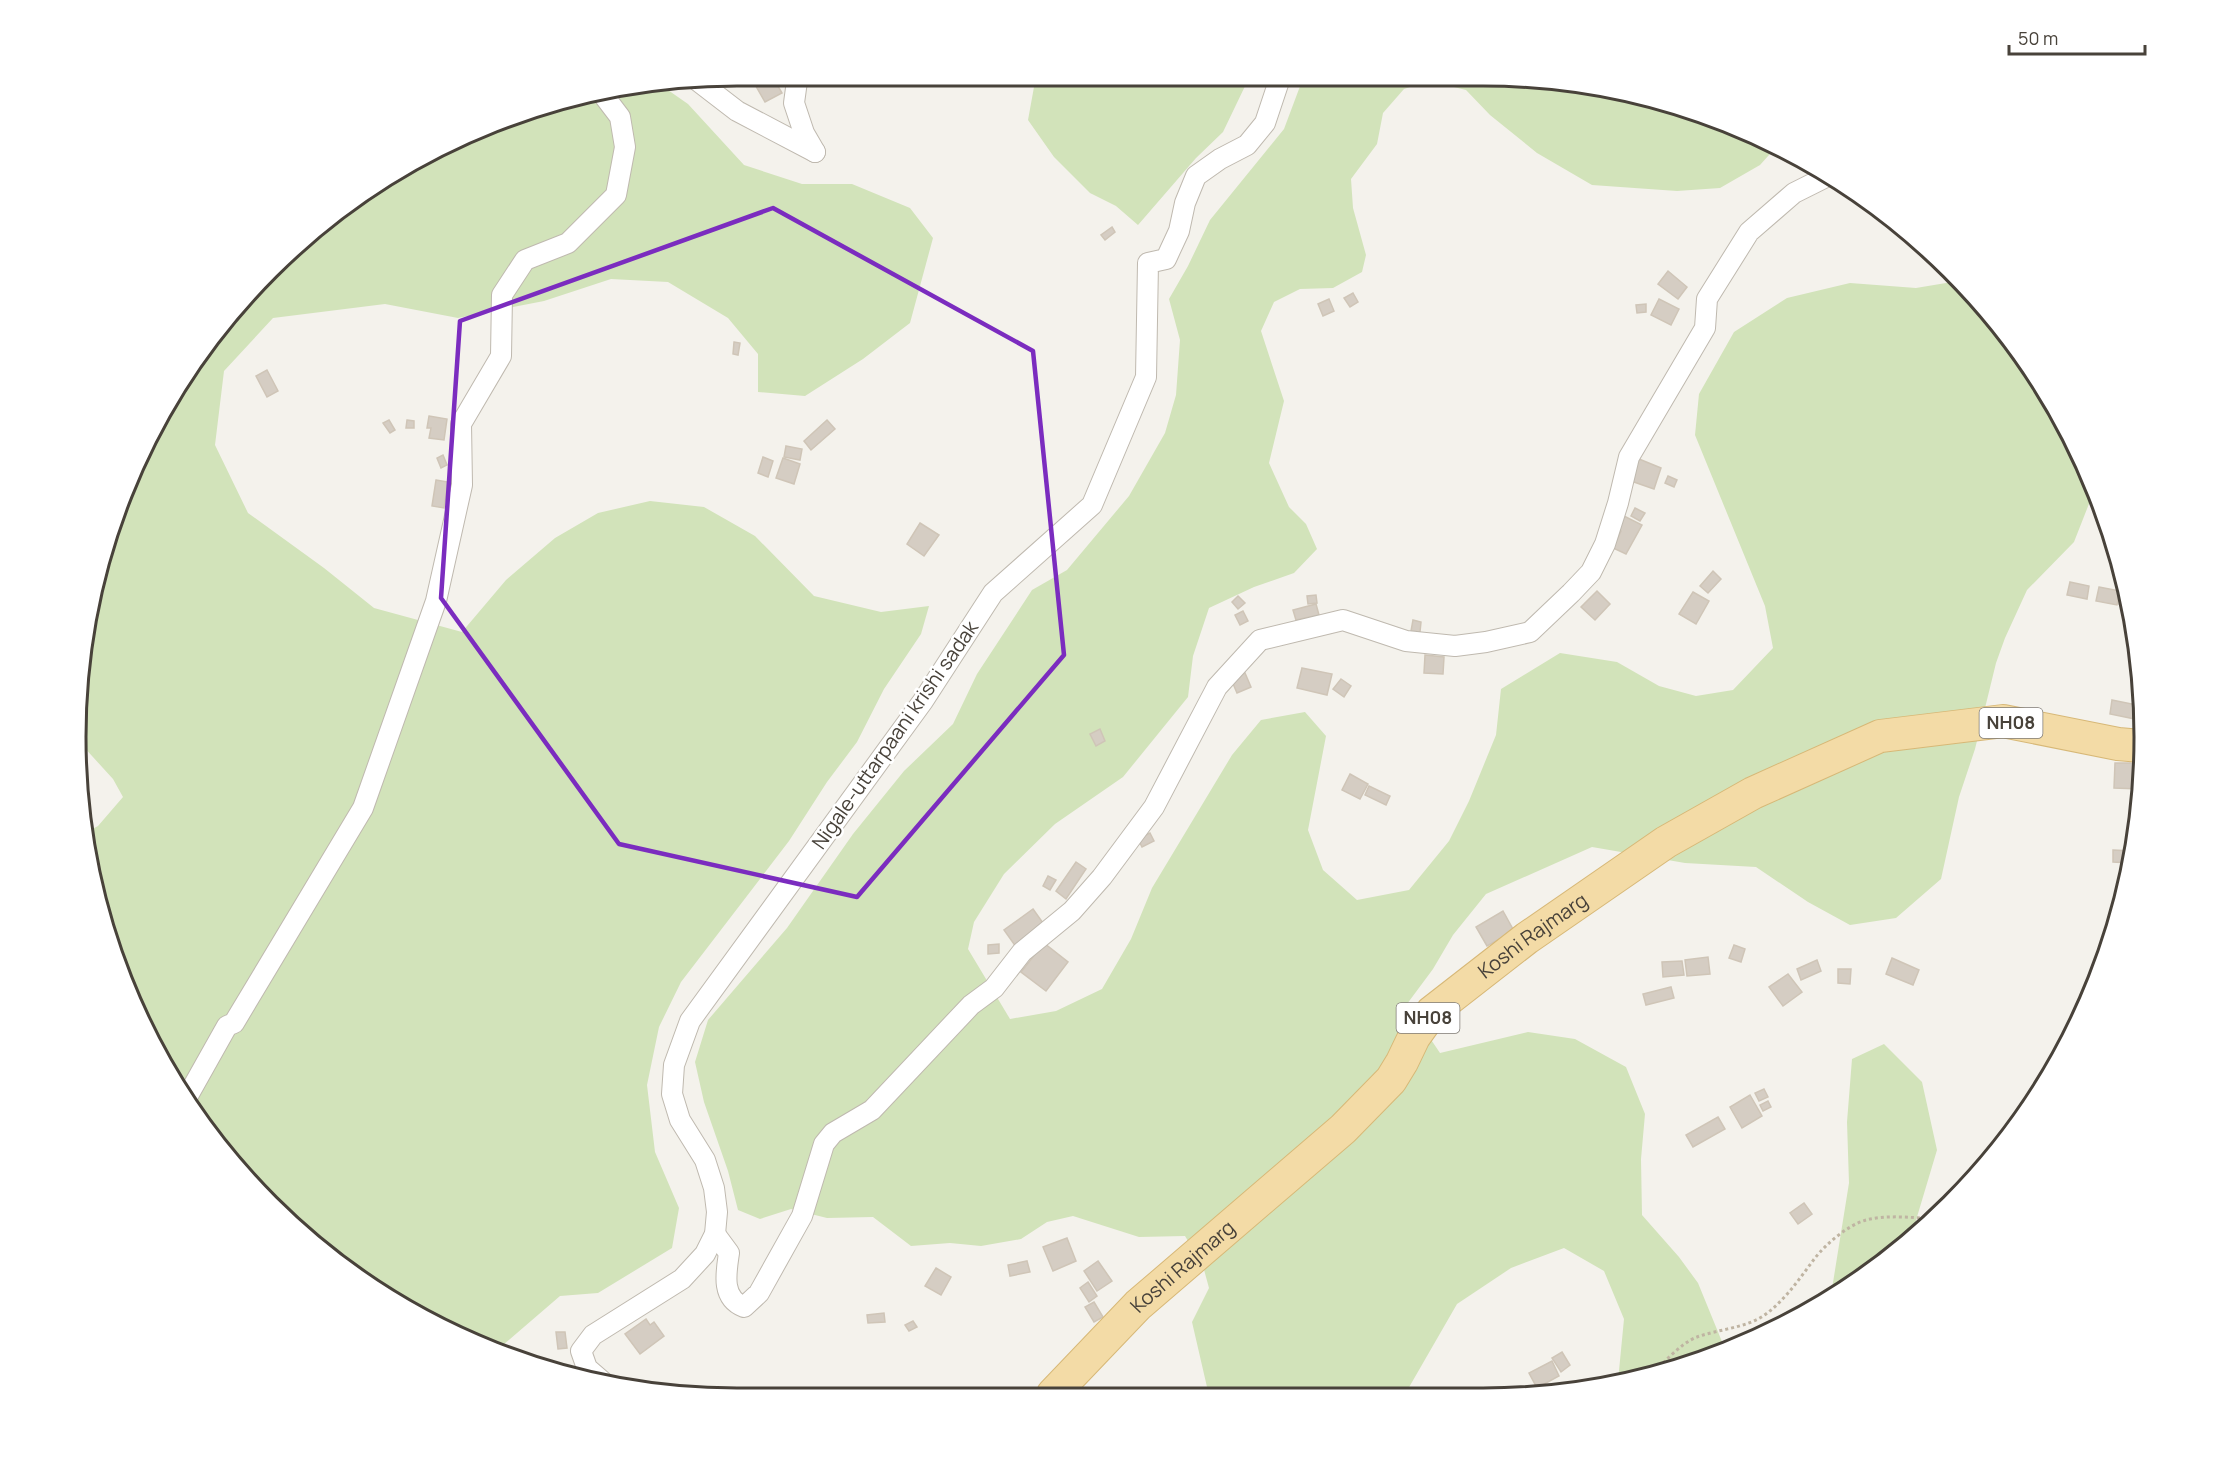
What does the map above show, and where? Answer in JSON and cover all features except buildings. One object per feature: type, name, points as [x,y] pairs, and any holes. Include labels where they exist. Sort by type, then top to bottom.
[{"type":"main road","name":"Koshi Rajmarg","points":[[1059,1388],[1138,1305],[1343,1129],[1390,1080],[1414,1037],[1432,1012],[1527,938],[1666,842],[1753,793],[1880,735],[2002,721],[2134,745]]},
{"type":"street","points":[[705,87],[736,111],[815,152],[804,133],[794,103],[797,86]]},
{"type":"street","name":"Nigale-uttarpaani krishi sadak","points":[[590,1370],[581,1351],[594,1335],[682,1279],[705,1254],[715,1234],[717,1212],[714,1188],[705,1160],[680,1120],[672,1094],[674,1065],[690,1021],[923,700],[993,593],[1092,505],[1146,377],[1148,263],[1166,259],[1179,231],[1185,203],[1196,176],[1220,159],[1247,145],[1265,123],[1277,86]]},
{"type":"street","points":[[191,1091],[227,1026],[234,1023],[363,808],[436,601],[462,485],[461,424],[501,356],[501,295],[525,260],[568,243],[616,195],[625,147],[620,117],[606,99]]},
{"type":"street","points":[[715,1234],[729,1253],[725,1277],[726,1286],[737,1304],[744,1306],[759,1293],[802,1216],[825,1143],[833,1133],[872,1110],[971,1005],[994,988],[1023,952],[1072,911],[1102,877],[1154,807],[1216,687],[1260,640],[1343,620],[1406,641],[1455,646],[1486,642],[1530,632],[1571,593],[1591,572],[1605,544],[1629,457],[1705,328],[1707,299],[1749,232],[1794,193],[1820,180]]},
{"type":"path","points":[[1666,1361],[1695,1338],[1723,1331],[1765,1315],[1792,1289],[1817,1255],[1846,1230],[1866,1220],[1920,1218]]},
{"type":"highlighted area","points":[[773,208],[1033,351],[1064,655],[857,897],[619,844],[441,598],[460,321]]},
{"type":"green space","points":[[1245,86],[1223,132],[1196,158],[1138,225],[1116,206],[1090,193],[1054,157],[1028,120],[1034,87]]},
{"type":"green space","points":[[1300,86],[1413,86],[1404,89],[1383,113],[1377,144],[1351,179],[1353,208],[1366,255],[1362,272],[1333,288],[1300,289],[1274,302],[1261,331],[1284,401],[1269,463],[1289,507],[1306,524],[1317,549],[1294,573],[1254,587],[1209,608],[1193,656],[1188,697],[1123,777],[1055,824],[1004,874],[974,922],[968,949],[1010,1019],[1056,1011],[1102,989],[1131,939],[1152,888],[1232,755],[1261,720],[1305,712],[1326,736],[1308,830],[1323,870],[1357,900],[1409,890],[1449,841],[1469,801],[1496,735],[1501,689],[1560,653],[1617,662],[1659,686],[1696,696],[1733,690],[1773,648],[1765,606],[1695,435],[1699,394],[1734,332],[1787,298],[1850,283],[1916,288],[1949,282],[1999,340],[2024,375],[2066,449],[2090,502],[2074,542],[2027,590],[2005,638],[1996,663],[1975,749],[1959,797],[1941,879],[1896,918],[1850,925],[1808,902],[1756,867],[1685,863],[1592,847],[1486,894],[1453,935],[1433,969],[1407,1004],[1440,1053],[1528,1032],[1575,1039],[1626,1067],[1645,1114],[1641,1159],[1642,1215],[1679,1257],[1698,1283],[1722,1342],[1692,1353],[1619,1373],[1624,1319],[1604,1271],[1564,1248],[1511,1268],[1457,1304],[1409,1388],[1207,1388],[1192,1322],[1209,1288],[1203,1266],[1185,1236],[1139,1237],[1073,1216],[1047,1222],[1021,1239],[981,1246],[950,1243],[911,1246],[873,1217],[827,1218],[791,1209],[760,1219],[738,1210],[728,1171],[704,1102],[695,1062],[708,1020],[787,928],[853,834],[904,771],[953,724],[977,674],[1032,590],[1067,570],[1129,496],[1165,433],[1176,395],[1180,340],[1169,299],[1210,220],[1284,129]]},
{"type":"green space","points":[[1450,86],[1525,87],[1610,98],[1692,120],[1771,153],[1760,165],[1720,188],[1677,191],[1592,185],[1537,153],[1490,115],[1466,90]]},
{"type":"green space","points":[[667,90],[688,104],[744,165],[802,184],[852,184],[910,208],[933,238],[910,323],[863,359],[805,396],[758,392],[758,354],[728,318],[668,282],[611,279],[544,301],[458,318],[385,304],[273,318],[224,371],[215,445],[248,513],[324,568],[374,608],[462,632],[506,580],[555,538],[598,513],[650,501],[704,507],[755,536],[814,596],[881,612],[929,606],[921,634],[884,689],[857,742],[827,782],[789,841],[681,982],[659,1027],[647,1085],[655,1152],[679,1208],[672,1248],[598,1293],[560,1296],[504,1344],[411,1300],[340,1253],[276,1197],[247,1166],[195,1098],[173,1062],[135,986],[108,905],[92,829],[98,826],[123,797],[113,779],[86,750],[91,652],[98,609],[120,527],[153,449],[195,375],[247,307],[307,247],[375,195],[411,173],[487,135],[527,120],[609,98]]},
{"type":"green space","points":[[1884,1044],[1922,1082],[1937,1150],[1915,1223],[1879,1253],[1833,1285],[1849,1183],[1847,1122],[1852,1059]]}]
